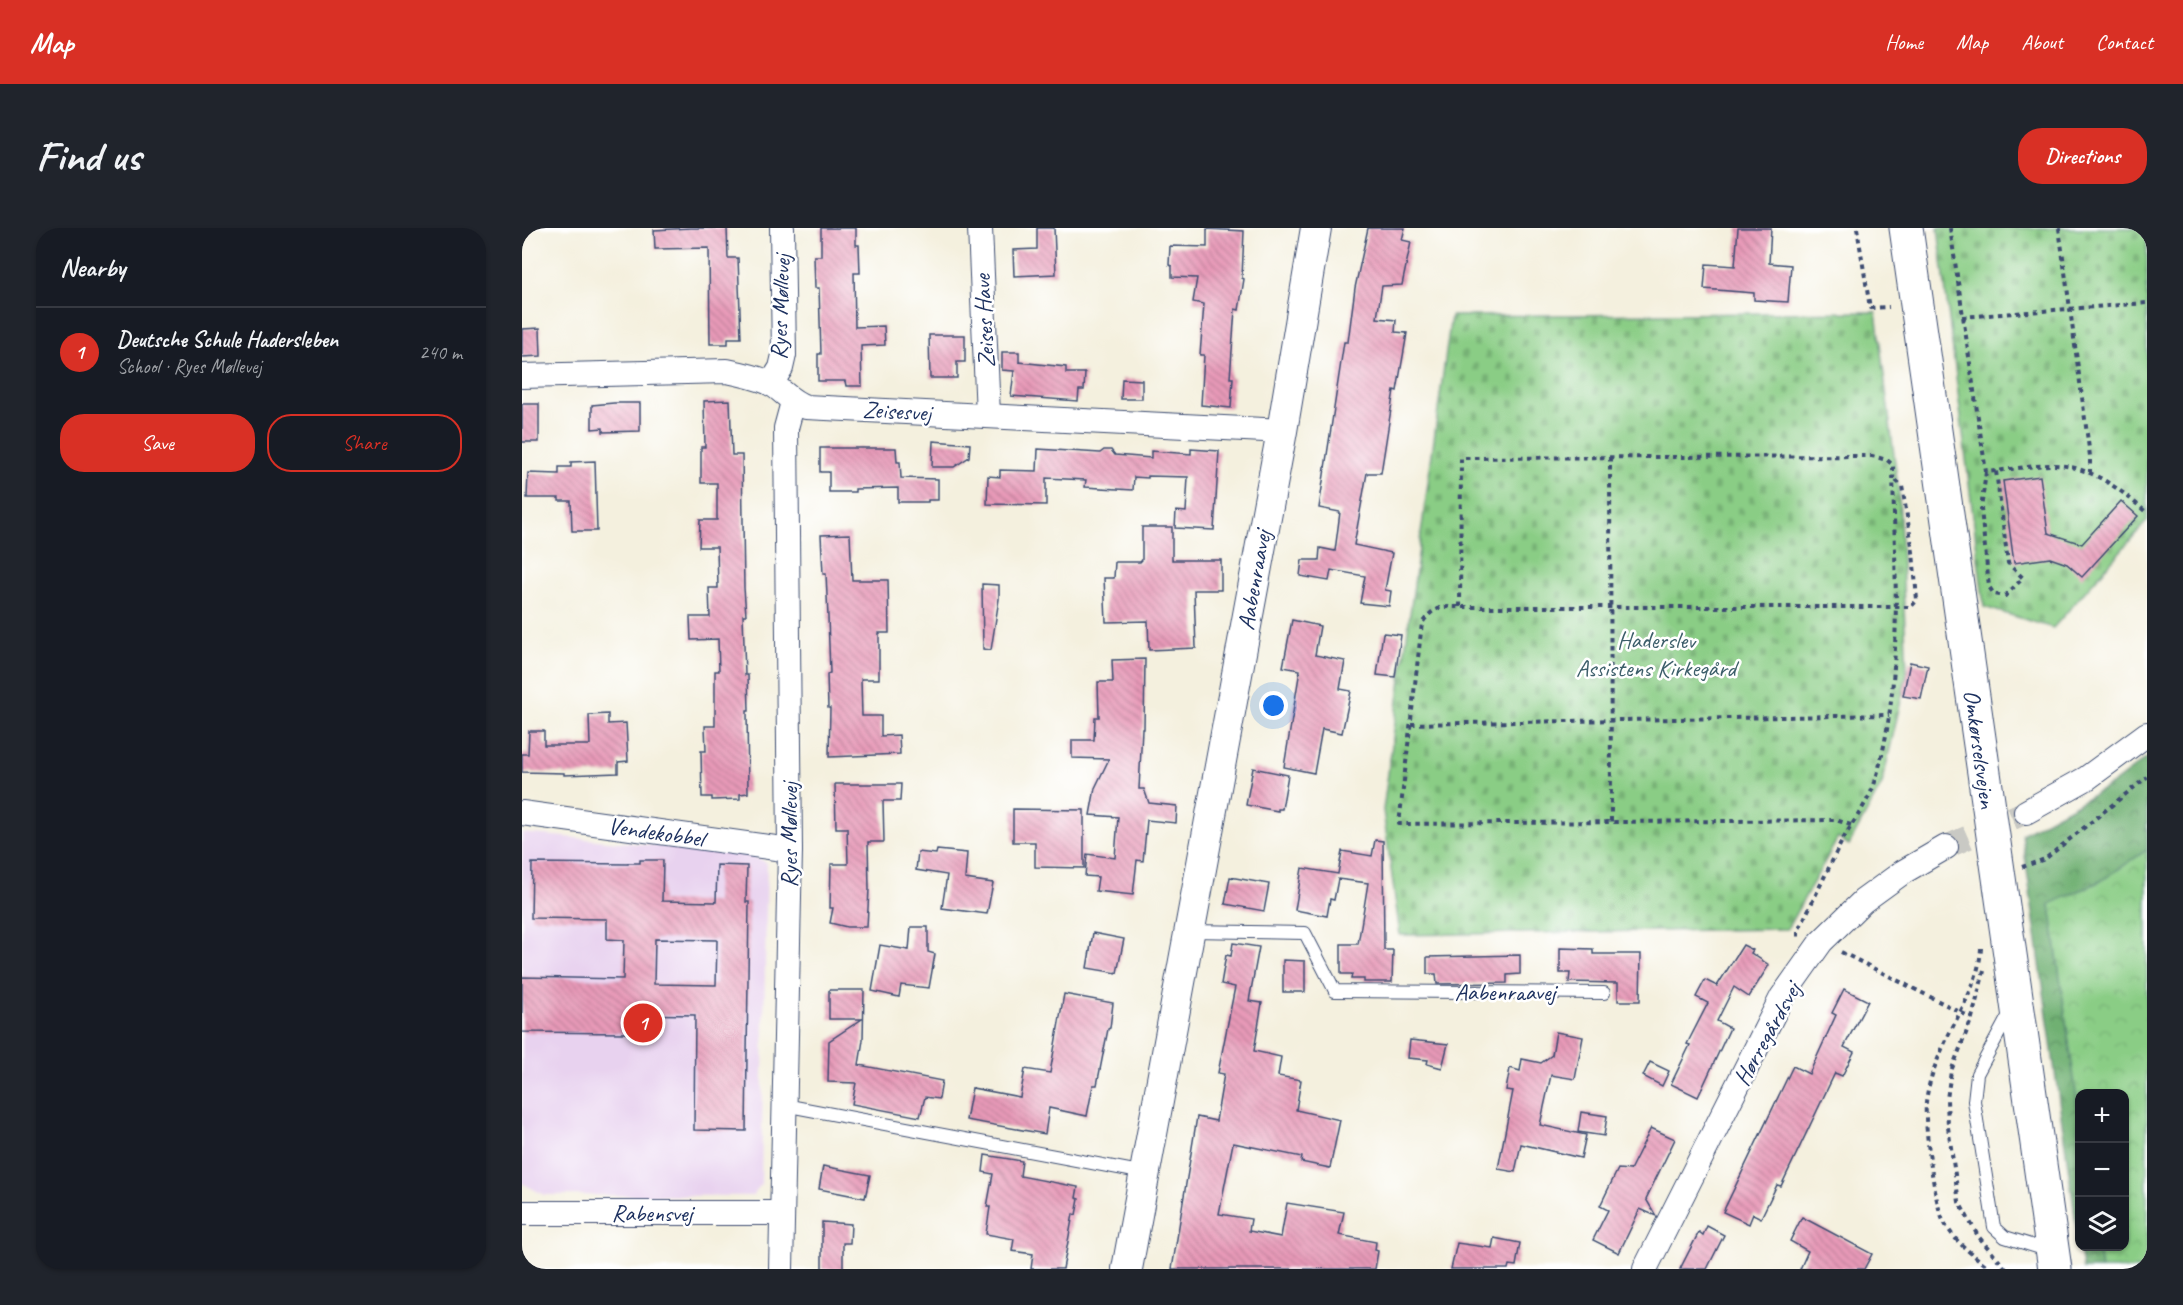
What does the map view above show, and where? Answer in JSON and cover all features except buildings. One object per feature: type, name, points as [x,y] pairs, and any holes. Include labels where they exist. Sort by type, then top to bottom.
[{"type":"main road","name":"Omkørselsvejen","points":[[1906,228],[2053,1260]]},
{"type":"street","name":"Ryes Møllevej","points":[[771,384],[781,368],[784,355],[782,228]]},
{"type":"street","name":"Zeises Have","points":[[980,228],[988,415]]},
{"type":"street","name":"Aabenraavej","points":[[1127,1269],[1282,431],[1316,228]]},
{"type":"street","name":"Zeisesvej","points":[[522,376],[727,371],[771,384],[794,402],[806,407],[1282,431]]},
{"type":"street","name":"Ryes Møllevej","points":[[781,1269],[790,850],[786,428],[794,402]]},
{"type":"street","points":[[2026,812],[2087,778],[2147,734]]},
{"type":"street","name":"Vendekobbel","points":[[522,813],[790,850]]},
{"type":"street","name":"Hørregårdsvej","points":[[1646,1269],[1782,998],[1816,950],[1863,900],[1903,872],[1946,847]]},
{"type":"street","name":"Rabensvej","points":[[522,1213],[782,1213]]},
{"type":"lane","name":"Aabenraavej","points":[[1189,932],[1305,933],[1335,991],[1604,993]]},
{"type":"lane","points":[[2016,1002],[1977,1074],[1974,1101],[1994,1227],[2005,1238],[2053,1260]]},
{"type":"lane","points":[[784,1105],[1145,1173]]},
{"type":"path","points":[[1857,228],[1870,308],[1890,307]]},
{"type":"path","points":[[1950,228],[1986,472],[1981,509],[1989,587],[1994,594],[2005,596],[2023,578],[2008,563],[1996,471]]},
{"type":"path","points":[[2058,228],[2090,456],[2090,472]]},
{"type":"path","points":[[1962,317],[2147,303]]},
{"type":"path","points":[[1460,607],[1461,458],[1872,456],[1887,459],[1893,465],[1894,690],[1875,784],[1851,825],[1798,931],[1798,942],[1972,1018]]},
{"type":"path","points":[[1610,457],[1611,822]]},
{"type":"path","points":[[1986,472],[2053,465],[2090,472],[2123,492],[2147,513]]},
{"type":"path","points":[[1851,825],[1836,820],[1399,824],[1422,623],[1431,611],[1440,607],[1911,607],[1917,600],[1913,552],[1902,486],[1893,478]]},
{"type":"path","points":[[1410,724],[1889,715]]},
{"type":"path","points":[[2019,868],[2045,859],[2147,777]]},
{"type":"path","points":[[1981,938],[1977,975],[1930,1078],[1926,1105],[1929,1147],[1942,1219],[1963,1249],[1990,1269]]},
{"type":"shaded area","points":[[522,833],[748,854],[767,863],[761,1184],[753,1196],[544,1195],[522,1183]]},
{"type":"green space","points":[[1938,228],[2147,228],[2147,521],[2053,628],[1984,607]]},
{"type":"green space","name":"Haderslev Assistens Kirkegård","points":[[1876,312],[1899,495],[1907,673],[1882,784],[1849,845],[1838,838],[1787,929],[1400,935],[1383,810],[1451,316]]},
{"type":"green space","points":[[2147,758],[2147,850],[2101,881],[2050,904],[2076,1089],[2075,1216],[2022,834],[2111,785]]},
{"type":"green space","points":[[2147,850],[2147,1269],[2101,1269],[2099,1251],[2129,1251],[2129,1089],[2076,1089],[2050,904],[2101,881]]},
{"type":"green space","points":[[2081,1251],[2099,1251],[2101,1269],[2083,1269]]},
{"type":"tunnel","points":[[1946,847],[2026,812]]},
{"type":"place","name":"Deutsche Schule Hadersleben","points":[[643,1023]]}]
